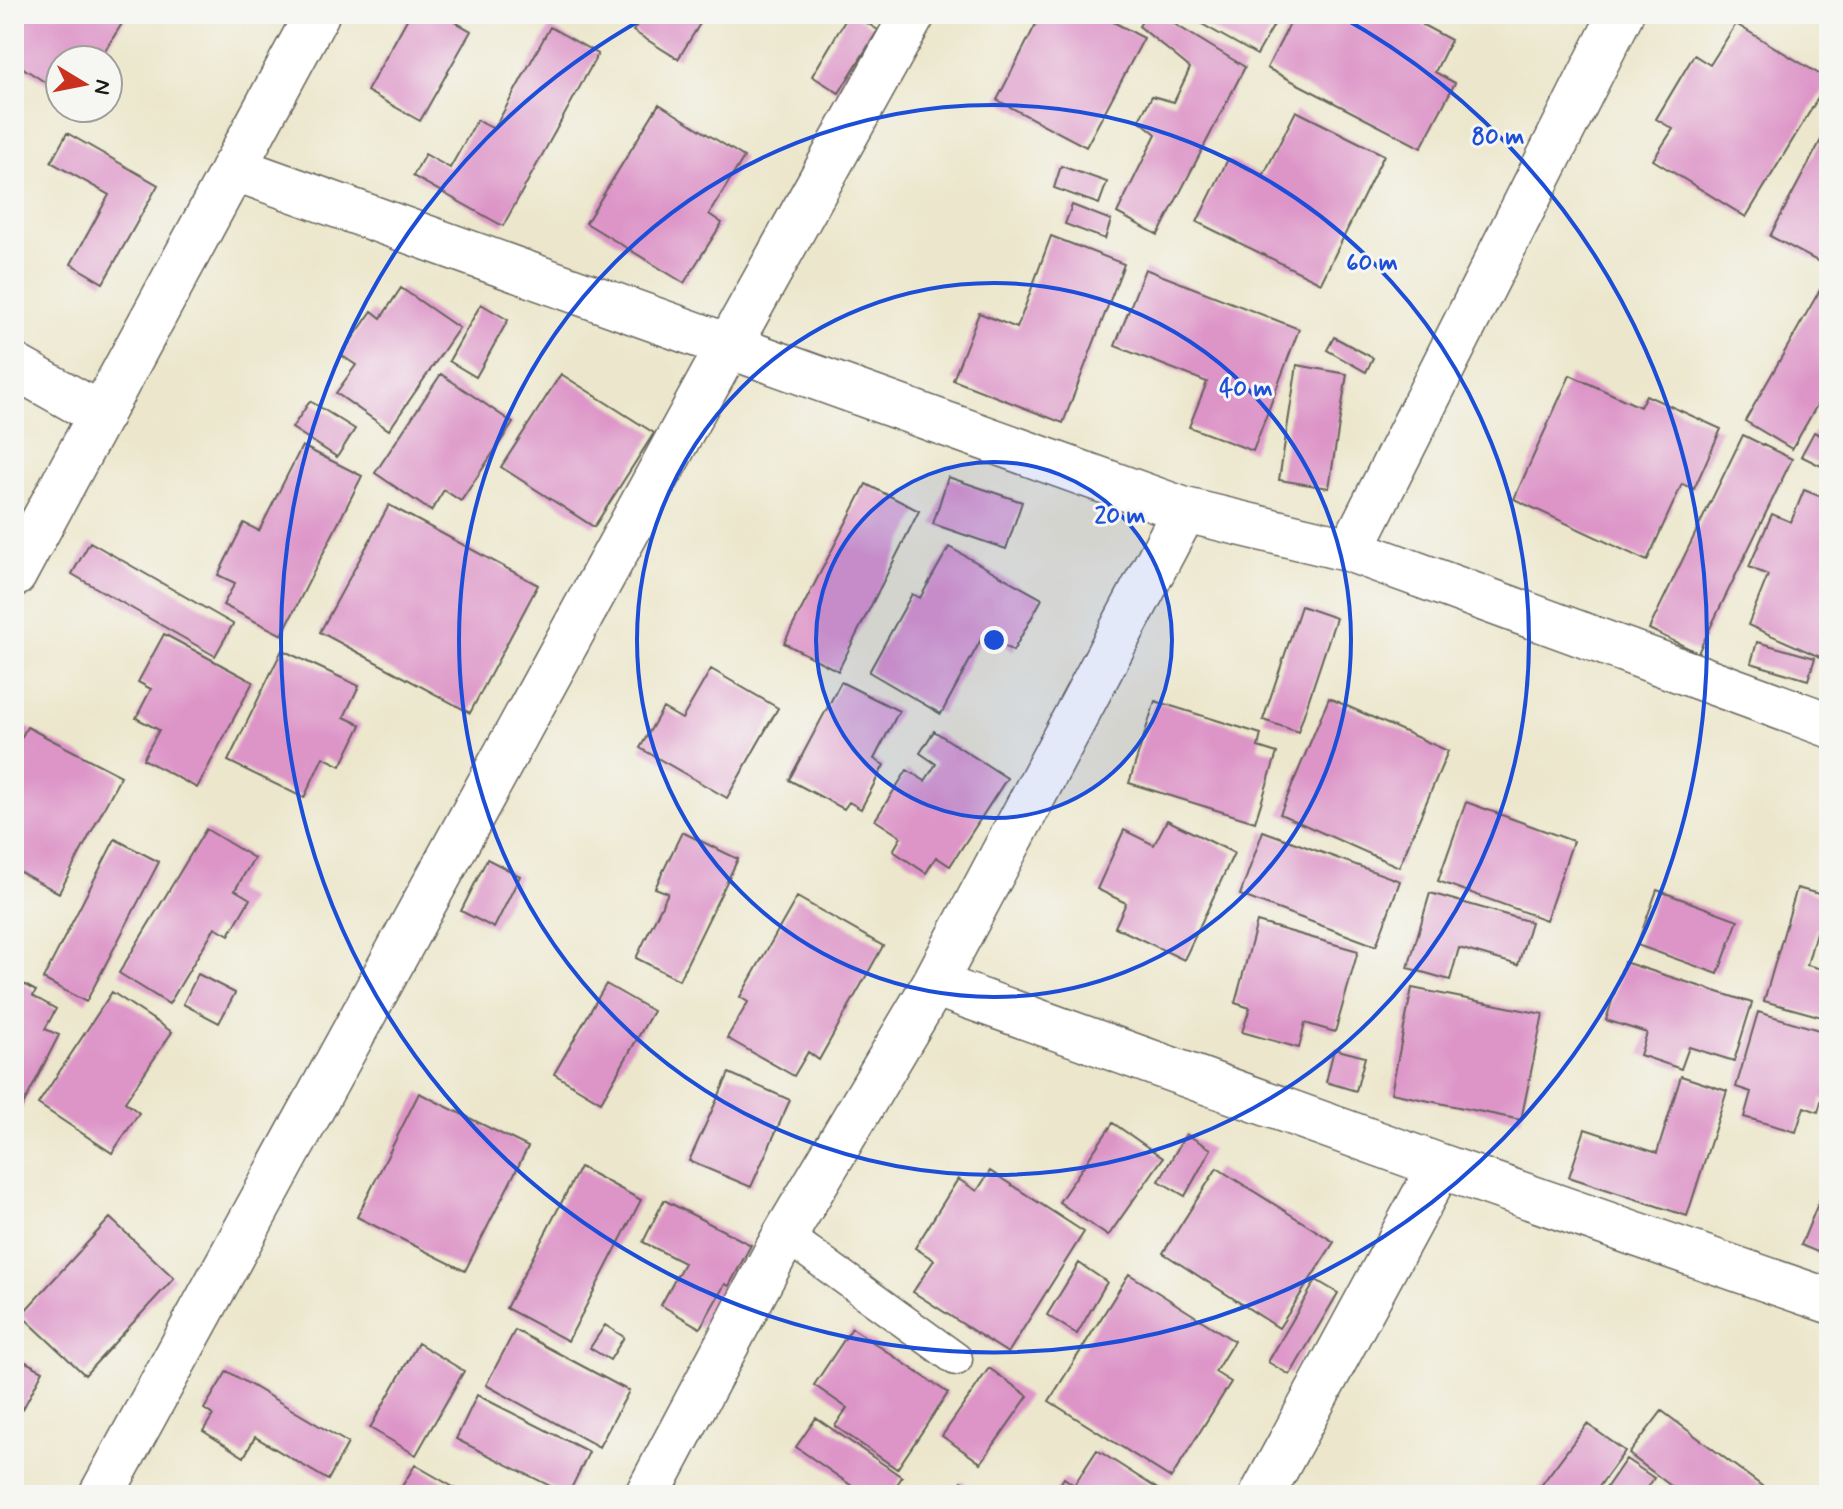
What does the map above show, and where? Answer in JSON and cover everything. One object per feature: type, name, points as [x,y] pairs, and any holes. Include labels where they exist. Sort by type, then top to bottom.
[{"type":"street","points":[[14,575],[317,14]]},
{"type":"street","points":[[101,1495],[913,14]]},
{"type":"street","points":[[1351,550],[1621,14]]},
{"type":"street","points":[[233,168],[1185,510],[1351,550],[1829,725]]},
{"type":"street","points":[[14,366],[101,415]]},
{"type":"street","points":[[647,1495],[785,1235],[934,984],[1185,510]]},
{"type":"street","points":[[934,984],[1440,1166],[1829,1301]]},
{"type":"street","points":[[1262,1495],[1440,1166]]},
{"type":"lane","points":[[785,1235],[956,1359]]},
{"type":"building","points":[[14,14],[128,14],[109,44],[44,44],[44,82],[14,62]]},
{"type":"building","points":[[410,14],[441,14],[471,31],[420,121],[367,91]]},
{"type":"building","points":[[644,14],[706,14],[678,59],[633,31]]},
{"type":"building","points":[[849,14],[878,30],[839,93],[812,76]]},
{"type":"building","points":[[1041,14],[1098,14],[1144,38],[1086,147],[997,100]]},
{"type":"building","points":[[1147,14],[1158,14],[1245,67],[1158,235],[1117,213],[1156,134],[1139,120],[1152,96],[1174,102],[1190,68],[1139,26]]},
{"type":"building","points":[[1184,14],[1280,14],[1257,55]]},
{"type":"building","points":[[1295,14],[1429,14],[1423,25],[1451,40],[1435,72],[1455,83],[1421,148],[1267,68]]},
{"type":"building","points":[[1736,24],[1829,80],[1746,217],[1653,160],[1673,129],[1656,119],[1694,55],[1710,65]]},
{"type":"building","points":[[550,27],[598,54],[503,226],[413,176],[425,154],[450,168],[477,120],[494,129]]},
{"type":"building","points":[[659,104],[744,157],[709,214],[722,223],[684,283],[586,223]]},
{"type":"building","points":[[1296,111],[1384,155],[1321,283],[1197,222],[1228,159],[1263,176]]},
{"type":"building","points":[[1829,125],[1829,249],[1821,263],[1770,236]]},
{"type":"building","points":[[67,133],[158,185],[103,283],[71,264],[109,195],[51,162]]},
{"type":"building","points":[[1061,166],[1107,182],[1099,204],[1054,188]]},
{"type":"building","points":[[1072,205],[1111,220],[1105,239],[1065,224]]},
{"type":"building","points":[[1051,236],[1124,264],[1063,423],[953,380],[979,313],[1017,328]]},
{"type":"building","points":[[1145,269],[1299,329],[1253,451],[1189,427],[1207,382],[1115,346]]},
{"type":"building","points":[[1829,274],[1829,384],[1792,449],[1745,421]]},
{"type":"building","points":[[401,288],[459,328],[389,430],[336,393],[356,365],[341,355],[372,311],[381,318]]},
{"type":"building","points":[[481,304],[508,320],[476,377],[449,361]]},
{"type":"building","points":[[1334,337],[1373,358],[1366,372],[1327,350]]},
{"type":"building","points":[[1297,365],[1347,374],[1329,488],[1279,480]]},
{"type":"building","points":[[441,374],[513,423],[461,501],[444,490],[431,511],[375,473]]},
{"type":"building","points":[[561,374],[654,433],[594,527],[501,467]]},
{"type":"building","points":[[1570,375],[1640,407],[1646,395],[1721,429],[1694,489],[1682,484],[1647,561],[1514,499]]},
{"type":"building","points":[[310,401],[355,429],[337,457],[292,428]]},
{"type":"building","points":[[1814,432],[1829,440],[1829,470],[1801,456]]},
{"type":"building","points":[[1743,435],[1792,459],[1698,653],[1649,629]]},
{"type":"building","points":[[302,446],[362,476],[282,635],[223,605],[235,583],[218,575],[244,523],[259,531]]},
{"type":"building","points":[[948,477],[1022,502],[1006,549],[933,524]]},
{"type":"building","points":[[866,484],[919,511],[838,671],[784,643]]},
{"type":"building","points":[[1804,490],[1829,500],[1829,636],[1820,657],[1748,625],[1768,575],[1749,567],[1772,514],[1791,522]]},
{"type":"building","points":[[389,505],[538,585],[470,713],[320,632]]},
{"type":"building","points":[[90,542],[233,624],[215,656],[72,574]]},
{"type":"building","points":[[949,547],[1042,599],[1013,651],[984,634],[941,714],[869,672],[912,594],[920,598]]},
{"type":"building","points":[[1301,606],[1336,618],[1298,732],[1263,720]]},
{"type":"building","points":[[164,634],[253,682],[197,788],[143,759],[159,730],[136,718],[151,689],[138,682]]},
{"type":"building","points":[[1757,642],[1815,658],[1808,680],[1751,663]]},
{"type":"building","points":[[282,650],[359,686],[344,717],[361,725],[341,766],[323,757],[304,798],[228,761]]},
{"type":"building","points":[[711,669],[778,708],[727,798],[640,748],[663,708],[682,719]]},
{"type":"building","points":[[841,682],[899,711],[874,759],[884,765],[861,809],[849,802],[844,809],[789,780]]},
{"type":"building","points":[[1329,698],[1448,751],[1399,867],[1280,814]]},
{"type":"building","points":[[1155,701],[1261,734],[1258,747],[1277,753],[1255,822],[1129,783]]},
{"type":"building","points":[[27,727],[121,776],[59,893],[14,869],[14,751]]},
{"type":"building","points":[[934,731],[1007,778],[950,866],[936,857],[926,873],[893,851],[901,837],[875,820],[907,770],[925,781],[936,764],[920,753]]},
{"type":"building","points":[[1466,802],[1573,841],[1546,920],[1438,881]]},
{"type":"building","points":[[1167,820],[1234,853],[1184,960],[1115,927],[1126,903],[1097,889],[1124,830],[1154,845]]},
{"type":"building","points":[[206,829],[254,858],[235,890],[250,899],[229,935],[215,927],[169,1004],[119,973]]},
{"type":"building","points":[[1263,831],[1400,881],[1376,946],[1240,895]]},
{"type":"building","points":[[682,832],[738,859],[679,980],[636,958],[668,893],[655,888]]},
{"type":"building","points":[[115,839],[159,862],[86,1002],[43,979]]},
{"type":"building","points":[[487,859],[520,876],[494,928],[461,911]]},
{"type":"building","points":[[1797,888],[1826,896],[1807,965],[1829,971],[1829,1019],[1764,1001]]},
{"type":"building","points":[[1657,890],[1738,920],[1718,974],[1637,945]]},
{"type":"building","points":[[1430,893],[1531,922],[1518,965],[1459,948],[1450,980],[1408,968]]},
{"type":"building","points":[[797,897],[883,946],[819,1060],[808,1052],[794,1076],[727,1038],[748,1002],[740,997]]},
{"type":"building","points":[[1257,922],[1358,951],[1335,1032],[1305,1023],[1299,1048],[1242,1032],[1250,1008],[1235,1003]]},
{"type":"building","points":[[1624,962],[1752,1003],[1734,1061],[1689,1047],[1681,1069],[1640,1055],[1647,1033],[1606,1020]]},
{"type":"building","points":[[198,974],[235,993],[219,1023],[183,1004]]},
{"type":"building","points":[[14,979],[36,991],[33,996],[56,1009],[45,1029],[59,1035],[14,1123]]},
{"type":"building","points":[[606,984],[653,1011],[601,1102],[554,1074]]},
{"type":"building","points":[[1412,988],[1543,1014],[1521,1120],[1391,1093]]},
{"type":"building","points":[[112,992],[172,1032],[125,1102],[139,1113],[112,1153],[38,1104]]},
{"type":"building","points":[[1758,1012],[1829,1033],[1829,1101],[1822,1098],[1818,1112],[1804,1107],[1796,1132],[1744,1117],[1751,1092],[1736,1087]]},
{"type":"building","points":[[1334,1049],[1365,1057],[1356,1091],[1326,1082]]},
{"type":"building","points":[[729,1073],[790,1100],[751,1187],[689,1161]]},
{"type":"building","points":[[1681,1076],[1727,1091],[1687,1216],[1569,1177],[1585,1129],[1657,1153]]},
{"type":"building","points":[[419,1093],[528,1147],[465,1271],[357,1217]]},
{"type":"building","points":[[1113,1123],[1163,1158],[1108,1236],[1059,1202]]},
{"type":"building","points":[[1186,1134],[1211,1149],[1185,1196],[1159,1181]]},
{"type":"building","points":[[580,1167],[641,1200],[568,1341],[506,1308]]},
{"type":"building","points":[[1217,1168],[1334,1242],[1279,1328],[1163,1253]]},
{"type":"building","points":[[990,1171],[1084,1232],[1008,1353],[913,1292],[934,1260],[915,1248],[958,1179],[977,1191]]},
{"type":"building","points":[[1829,1177],[1829,1257],[1801,1245]]},
{"type":"building","points":[[664,1200],[751,1245],[729,1286],[725,1284],[700,1328],[661,1305],[684,1263],[643,1242]]},
{"type":"building","points":[[110,1218],[174,1278],[85,1375],[21,1315]]},
{"type":"building","points":[[1079,1263],[1107,1282],[1077,1334],[1047,1315]]},
{"type":"building","points":[[1129,1274],[1234,1341],[1215,1372],[1231,1382],[1171,1478],[1049,1401]]},
{"type":"building","points":[[1316,1280],[1338,1293],[1290,1375],[1268,1362]]},
{"type":"building","points":[[605,1325],[624,1337],[610,1360],[590,1348]]},
{"type":"building","points":[[852,1328],[948,1393],[897,1469],[835,1426],[847,1408],[814,1385]]},
{"type":"building","points":[[515,1330],[629,1391],[599,1447],[486,1385]]},
{"type":"building","points":[[418,1343],[464,1371],[416,1455],[370,1428]]},
{"type":"building","points":[[14,1356],[43,1371],[23,1409],[14,1404]]},
{"type":"building","points":[[989,1368],[1028,1396],[981,1463],[942,1436]]},
{"type":"building","points":[[227,1371],[348,1443],[328,1480],[255,1437],[244,1457],[203,1431],[213,1415],[204,1409]]},
{"type":"building","points":[[477,1395],[589,1452],[568,1495],[456,1439]]},
{"type":"building","points":[[1662,1411],[1774,1495],[1683,1495],[1629,1454]]},
{"type":"building","points":[[816,1418],[902,1477],[890,1495],[865,1495],[796,1447]]},
{"type":"building","points":[[1587,1424],[1625,1451],[1593,1495],[1534,1495]]},
{"type":"building","points":[[1097,1450],[1167,1495],[1053,1495],[1064,1478],[1074,1485]]},
{"type":"building","points":[[1626,1459],[1654,1478],[1643,1495],[1610,1495],[1604,1491]]},
{"type":"building","points":[[415,1465],[467,1495],[413,1495],[401,1488]]},
{"type":"building","points":[[962,1481],[983,1495],[953,1495]]}]
